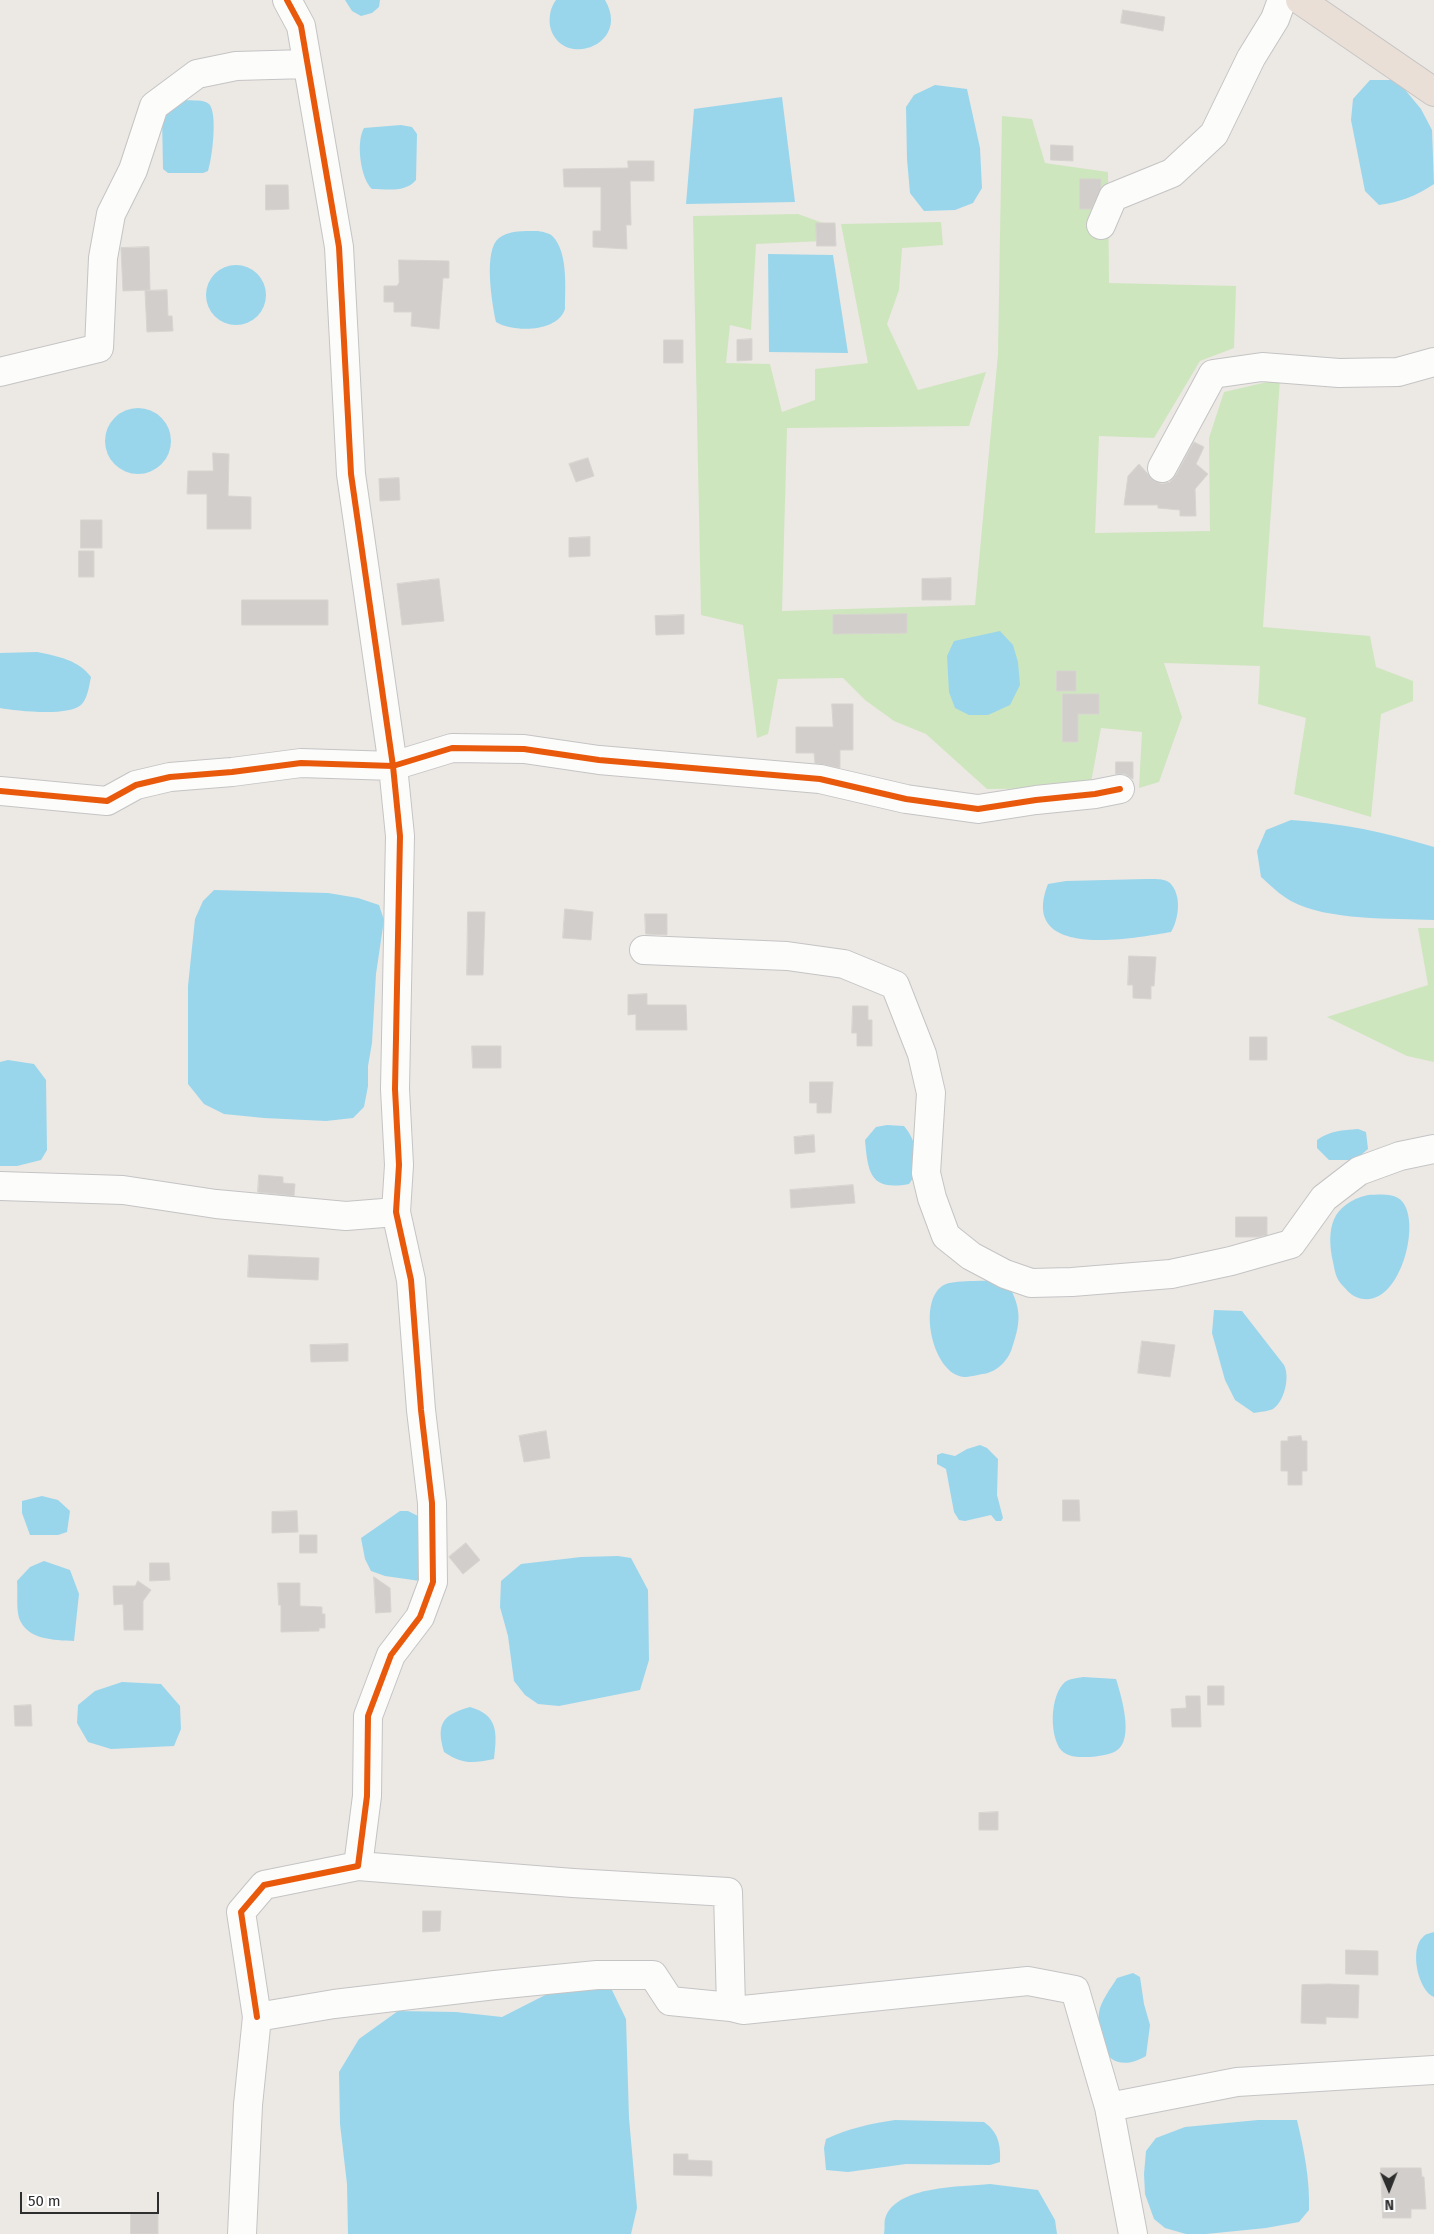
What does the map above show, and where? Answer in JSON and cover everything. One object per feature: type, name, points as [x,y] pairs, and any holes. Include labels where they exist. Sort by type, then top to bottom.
[{"type":"highway","points":[[1300,0],[1434,92]]},
{"type":"street","points":[[287,0],[300,26],[339,247],[351,474],[393,766],[400,836],[395,1089],[398,1165],[396,1212],[411,1280],[421,1410],[432,1503],[433,1582],[420,1617],[391,1654],[368,1716],[367,1796],[358,1866]]},
{"type":"street","points":[[1101,225],[1113,197],[1172,173],[1214,134],[1251,58],[1275,19],[1282,0]]},
{"type":"street","points":[[0,372],[99,348],[102,258],[111,214],[133,170],[154,106],[197,74],[236,66],[307,64]]},
{"type":"street","points":[[1162,468],[1213,374],[1262,367],[1339,374],[1398,372],[1434,362]]},
{"type":"street","points":[[0,791],[107,801],[136,785],[170,777],[232,772],[300,763],[393,766],[452,748],[524,749],[599,760],[820,779],[906,799],[978,809],[1120,789]]},
{"type":"street","points":[[644,950],[788,956],[844,964],[895,985],[922,1054],[931,1093],[926,1173],[932,1198],[946,1236],[971,1256],[997,1270],[1030,1282],[1072,1282],[1171,1274],[1231,1261],[1291,1244],[1324,1198],[1359,1171],[1400,1156],[1434,1149]]},
{"type":"street","points":[[0,1186],[123,1190],[216,1204],[337,1215],[396,1212]]},
{"type":"street","points":[[242,2234],[248,2104],[257,2017],[241,1912],[264,1885],[358,1866],[573,1883],[728,1892],[731,2007]]},
{"type":"street","points":[[257,2017],[334,2004],[597,1975],[653,1975],[670,2001],[731,2007],[743,2010],[1028,1982],[1076,1990],[1109,2107],[1133,2234]]},
{"type":"street","points":[[1109,2107],[1237,2082],[1434,2070]]},
{"type":"green space","points":[[1002,116],[1032,119],[1045,163],[1108,172],[1109,283],[1236,286],[1234,348],[1200,361],[1154,438],[1099,436],[1095,533],[1210,531],[1209,438],[1224,392],[1280,379],[1263,627],[1370,636],[1376,667],[1413,681],[1413,701],[1381,714],[1371,817],[1294,794],[1306,718],[1258,704],[1260,666],[1164,663],[1182,717],[1159,782],[1139,788],[1142,732],[1101,728],[1090,788],[987,789],[926,734],[894,721],[865,700],[843,678],[778,679],[768,734],[757,738],[743,625],[701,615],[693,216],[798,214],[826,224],[823,241],[756,244],[751,330],[730,325],[726,363],[770,364],[782,412],[815,400],[815,369],[868,363],[841,224],[941,222],[943,245],[902,248],[899,290],[887,324],[918,390],[986,372],[969,426],[787,428],[782,611],[975,605],[998,354]]},
{"type":"green space","points":[[1418,928],[1434,928],[1434,1062],[1407,1056],[1327,1017],[1428,985]]},
{"type":"water","points":[[345,0],[380,0],[379,7],[372,13],[361,16],[352,11]]},
{"type":"water","points":[[556,0],[605,0],[611,16],[609,30],[602,40],[591,47],[579,49],[567,47],[556,39],[550,26],[550,19],[551,9]]},
{"type":"water","points":[[1370,80],[1397,80],[1421,109],[1432,130],[1434,184],[1408,198],[1379,205],[1365,191],[1351,120],[1353,99]]},
{"type":"water","points":[[935,85],[967,89],[980,148],[982,188],[973,203],[955,210],[924,211],[910,193],[906,107],[914,95]]},
{"type":"water","points":[[782,97],[795,202],[686,204],[694,109]]},
{"type":"water","points":[[185,100],[204,101],[212,109],[214,126],[211,157],[208,171],[203,173],[168,173],[163,169],[162,116],[177,102]]},
{"type":"water","points":[[401,125],[412,127],[417,134],[416,180],[401,189],[372,189],[365,177],[360,159],[360,141],[364,128]]},
{"type":"water","points":[[538,231],[553,237],[559,246],[565,273],[565,309],[561,317],[545,326],[524,329],[504,326],[496,322],[491,291],[490,265],[494,244],[503,235]]},
{"type":"water","points":[[768,254],[833,255],[848,353],[769,352]]},
{"type":"water","points":[[230,265],[242,265],[258,273],[264,283],[266,295],[264,307],[258,317],[242,325],[230,325],[214,317],[206,301],[206,289],[214,273]]},
{"type":"water","points":[[144,408],[162,417],[169,428],[171,441],[169,454],[162,465],[151,472],[132,474],[114,465],[107,454],[105,435],[114,417],[125,410]]},
{"type":"water","points":[[1000,631],[1013,645],[1018,662],[1020,685],[1010,705],[988,715],[969,715],[955,708],[949,692],[947,656],[954,641]]},
{"type":"water","points":[[37,652],[67,660],[86,671],[91,677],[87,695],[82,704],[67,711],[55,712],[0,708],[0,653]]},
{"type":"water","points":[[1291,820],[1328,823],[1363,829],[1434,847],[1434,920],[1341,915],[1306,907],[1283,896],[1261,877],[1257,851],[1266,830]]},
{"type":"water","points":[[1165,880],[1174,888],[1178,907],[1176,921],[1171,932],[1106,940],[1083,939],[1063,934],[1049,925],[1043,908],[1048,884],[1066,881]]},
{"type":"water","points":[[214,890],[328,893],[358,898],[379,905],[384,920],[376,974],[368,1086],[364,1107],[353,1118],[326,1121],[224,1114],[204,1104],[188,1084],[188,986],[195,919],[203,901]]},
{"type":"water","points":[[8,1060],[34,1064],[46,1080],[47,1150],[41,1160],[17,1166],[0,1166],[0,1062]]},
{"type":"water","points":[[887,1125],[904,1126],[915,1146],[917,1154],[916,1170],[909,1184],[886,1185],[879,1182],[870,1170],[865,1140],[876,1127]]},
{"type":"water","points":[[1358,1129],[1366,1132],[1368,1149],[1355,1160],[1329,1160],[1317,1148],[1317,1140],[1326,1135]]},
{"type":"water","points":[[1368,1195],[1387,1195],[1398,1198],[1406,1208],[1409,1223],[1408,1242],[1403,1262],[1395,1279],[1384,1293],[1370,1299],[1354,1296],[1339,1281],[1334,1266],[1330,1239],[1331,1229],[1339,1211],[1356,1199]]},
{"type":"water","points":[[1006,1280],[1015,1298],[1018,1313],[1015,1338],[1008,1357],[1001,1366],[987,1373],[964,1377],[953,1373],[943,1363],[931,1334],[930,1318],[932,1303],[937,1291],[946,1284],[951,1283]]},
{"type":"water","points":[[1214,1310],[1242,1311],[1284,1365],[1286,1370],[1285,1388],[1281,1400],[1273,1409],[1254,1413],[1235,1400],[1225,1380],[1212,1333]]},
{"type":"water","points":[[980,1445],[987,1448],[998,1459],[997,1495],[1003,1518],[1001,1521],[996,1521],[991,1515],[965,1521],[959,1520],[954,1512],[946,1469],[937,1464],[937,1455],[942,1453],[955,1456],[967,1449]]},
{"type":"water","points":[[42,1496],[58,1500],[70,1511],[67,1532],[58,1535],[30,1535],[22,1513],[22,1501]]},
{"type":"water","points":[[400,1511],[408,1511],[420,1517],[420,1581],[385,1576],[371,1571],[365,1559],[361,1538]]},
{"type":"water","points":[[618,1556],[631,1558],[648,1590],[649,1660],[640,1690],[559,1706],[538,1704],[525,1695],[514,1681],[508,1636],[500,1607],[501,1581],[521,1564],[581,1557]]},
{"type":"water","points":[[44,1561],[70,1570],[79,1594],[74,1641],[50,1639],[35,1635],[28,1631],[19,1618],[17,1581],[30,1567]]},
{"type":"water","points":[[1083,1677],[1116,1679],[1125,1717],[1125,1737],[1122,1745],[1116,1751],[1106,1755],[1083,1757],[1066,1754],[1061,1750],[1054,1735],[1054,1705],[1060,1688],[1071,1679]]},
{"type":"water","points":[[122,1682],[161,1684],[180,1706],[181,1729],[174,1746],[111,1749],[88,1742],[77,1723],[78,1705],[95,1691]]},
{"type":"water","points":[[470,1707],[486,1715],[491,1720],[496,1741],[494,1759],[468,1762],[444,1752],[441,1728],[444,1722],[453,1713]]},
{"type":"water","points":[[1434,1932],[1434,1997],[1428,1993],[1420,1979],[1416,1960],[1419,1943],[1425,1935]]},
{"type":"water","points":[[1133,1973],[1140,1977],[1144,2004],[1150,2025],[1146,2056],[1133,2062],[1123,2063],[1114,2060],[1103,2047],[1098,2025],[1099,2013],[1117,1978]]},
{"type":"water","points":[[610,1986],[626,2019],[629,2118],[637,2208],[631,2234],[348,2234],[347,2184],[340,2124],[339,2072],[359,2039],[398,2011],[456,2012],[502,2017],[557,1989]]},
{"type":"water","points":[[895,2120],[984,2122],[993,2130],[998,2139],[1000,2162],[990,2165],[906,2164],[848,2172],[826,2170],[824,2148],[826,2139],[860,2127]]},
{"type":"water","points":[[1258,2120],[1297,2120],[1309,2187],[1309,2210],[1299,2222],[1266,2228],[1186,2234],[1165,2228],[1154,2219],[1145,2194],[1144,2174],[1146,2151],[1156,2138],[1185,2127]]},
{"type":"water","points":[[990,2184],[1038,2190],[1055,2220],[1057,2234],[884,2234],[885,2219],[891,2208],[902,2200],[915,2194],[947,2187]]},
{"type":"building","points":[[1123,10],[1165,17],[1163,31],[1121,23]]},
{"type":"building","points":[[1051,145],[1073,146],[1073,161],[1051,160]]},
{"type":"building","points":[[628,161],[654,161],[654,181],[630,181],[631,225],[626,225],[627,249],[593,247],[593,231],[601,231],[601,187],[564,187],[563,169],[628,168]]},
{"type":"building","points":[[1080,179],[1101,179],[1101,189],[1091,209],[1080,209]]},
{"type":"building","points":[[266,185],[288,185],[289,209],[266,210]]},
{"type":"building","points":[[816,223],[835,223],[836,246],[817,246]]},
{"type":"building","points":[[149,247],[150,290],[123,291],[121,248]]},
{"type":"building","points":[[399,260],[449,261],[449,278],[443,278],[439,329],[411,326],[412,312],[394,312],[394,302],[384,302],[384,286],[397,286],[399,283]]},
{"type":"building","points":[[167,290],[168,316],[172,316],[173,331],[147,332],[145,291]]},
{"type":"building","points":[[752,339],[752,360],[737,361],[737,340]]},
{"type":"building","points":[[664,340],[683,340],[683,363],[664,363]]},
{"type":"building","points":[[1194,442],[1204,447],[1196,464],[1208,474],[1195,489],[1196,516],[1180,516],[1180,510],[1158,508],[1158,505],[1124,505],[1128,476],[1139,464],[1154,481],[1162,484],[1170,482],[1176,475]]},
{"type":"building","points":[[213,453],[229,454],[228,496],[251,497],[251,529],[207,529],[207,494],[187,494],[188,471],[213,471]]},
{"type":"building","points":[[588,458],[594,476],[576,482],[569,464]]},
{"type":"building","points":[[399,478],[400,500],[380,501],[379,479]]},
{"type":"building","points":[[81,520],[102,520],[102,548],[81,548]]},
{"type":"building","points":[[590,537],[590,556],[569,557],[569,538]]},
{"type":"building","points":[[79,551],[94,551],[94,577],[79,577]]},
{"type":"building","points":[[951,578],[951,600],[922,600],[922,579]]},
{"type":"building","points":[[439,579],[444,621],[402,625],[397,584]]},
{"type":"building","points":[[242,600],[328,600],[328,625],[242,625]]},
{"type":"building","points":[[907,614],[907,633],[833,634],[833,615]]},
{"type":"building","points":[[684,615],[684,634],[656,635],[655,616]]},
{"type":"building","points":[[1057,671],[1076,671],[1076,691],[1057,691]]},
{"type":"building","points":[[1063,694],[1099,694],[1099,714],[1078,714],[1078,742],[1063,742]]},
{"type":"building","points":[[832,704],[853,704],[853,750],[840,750],[840,768],[815,763],[814,753],[796,753],[796,727],[833,727]]},
{"type":"building","points":[[1116,762],[1133,762],[1133,779],[1125,774],[1116,774]]},
{"type":"building","points":[[565,909],[593,912],[591,940],[563,938]]},
{"type":"building","points":[[468,912],[485,912],[483,975],[467,975]]},
{"type":"building","points":[[645,914],[667,914],[667,935],[646,934]]},
{"type":"building","points":[[1129,956],[1156,957],[1154,986],[1151,986],[1151,999],[1133,998],[1133,985],[1128,985]]},
{"type":"building","points":[[647,994],[647,1005],[686,1005],[687,1030],[636,1030],[636,1014],[628,1015],[628,995]]},
{"type":"building","points":[[853,1006],[868,1006],[868,1020],[872,1020],[872,1046],[857,1046],[857,1033],[852,1033]]},
{"type":"building","points":[[1250,1037],[1267,1037],[1267,1060],[1250,1060]]},
{"type":"building","points":[[472,1046],[501,1046],[501,1068],[473,1068]]},
{"type":"building","points":[[810,1082],[833,1082],[831,1113],[817,1113],[817,1103],[810,1103]]},
{"type":"building","points":[[814,1135],[815,1152],[795,1154],[794,1137]]},
{"type":"building","points":[[259,1175],[283,1177],[283,1183],[295,1184],[294,1196],[258,1192]]},
{"type":"building","points":[[853,1185],[855,1203],[791,1208],[790,1190]]},
{"type":"building","points":[[1236,1217],[1267,1217],[1267,1235],[1236,1237]]},
{"type":"building","points":[[249,1255],[319,1258],[318,1280],[248,1277]]},
{"type":"building","points":[[1142,1341],[1175,1345],[1170,1377],[1138,1373]]},
{"type":"building","points":[[348,1344],[348,1361],[311,1362],[310,1345]]},
{"type":"building","points":[[546,1431],[550,1458],[524,1462],[519,1436]]},
{"type":"building","points":[[1301,1436],[1302,1441],[1307,1441],[1307,1471],[1302,1471],[1302,1485],[1288,1485],[1288,1471],[1281,1471],[1281,1441],[1288,1441],[1288,1437]]},
{"type":"building","points":[[1063,1500],[1079,1500],[1080,1521],[1063,1521]]},
{"type":"building","points":[[297,1511],[298,1532],[272,1533],[272,1512]]},
{"type":"building","points":[[300,1535],[317,1535],[317,1553],[300,1553]]},
{"type":"building","points":[[466,1543],[480,1560],[463,1574],[449,1557]]},
{"type":"building","points":[[150,1563],[169,1563],[170,1580],[150,1581]]},
{"type":"building","points":[[374,1577],[390,1588],[391,1612],[376,1613]]},
{"type":"building","points":[[138,1581],[151,1590],[143,1601],[143,1630],[124,1630],[123,1604],[114,1605],[113,1586],[135,1586]]},
{"type":"building","points":[[278,1583],[300,1583],[300,1606],[322,1607],[322,1614],[325,1614],[325,1628],[319,1628],[319,1631],[281,1632],[281,1605],[279,1605]]},
{"type":"building","points":[[1208,1686],[1224,1686],[1224,1705],[1208,1705]]},
{"type":"building","points":[[1186,1696],[1200,1696],[1201,1727],[1172,1727],[1171,1709],[1186,1708]]},
{"type":"building","points":[[31,1705],[32,1726],[15,1726],[14,1706]]},
{"type":"building","points":[[998,1812],[998,1830],[979,1830],[979,1813]]},
{"type":"building","points":[[423,1911],[441,1911],[440,1931],[423,1932]]},
{"type":"building","points":[[1346,1950],[1378,1951],[1378,1975],[1346,1974]]},
{"type":"building","points":[[1302,1985],[1359,1985],[1358,2018],[1326,2017],[1326,2024],[1301,2023]]},
{"type":"building","points":[[674,2154],[688,2154],[688,2160],[712,2161],[712,2176],[674,2175]]},
{"type":"building","points":[[1381,2168],[1421,2168],[1422,2177],[1424,2177],[1426,2209],[1411,2209],[1411,2218],[1383,2218]]},
{"type":"building","points":[[131,2213],[158,2213],[158,2234],[131,2234]]},
{"type":"cycle path","points":[[257,2017],[241,1912],[264,1885],[358,1866],[367,1796],[368,1716],[391,1655],[420,1617],[433,1582],[432,1503],[421,1410],[411,1280],[396,1212],[399,1165],[395,1089],[400,836],[393,766],[351,474],[339,247],[301,26],[287,0]]},
{"type":"cycle path","points":[[0,791],[107,801],[136,785],[170,777],[232,772],[301,763],[393,766],[452,748],[524,749],[599,760],[820,779],[906,799],[978,809],[1120,789]]}]
